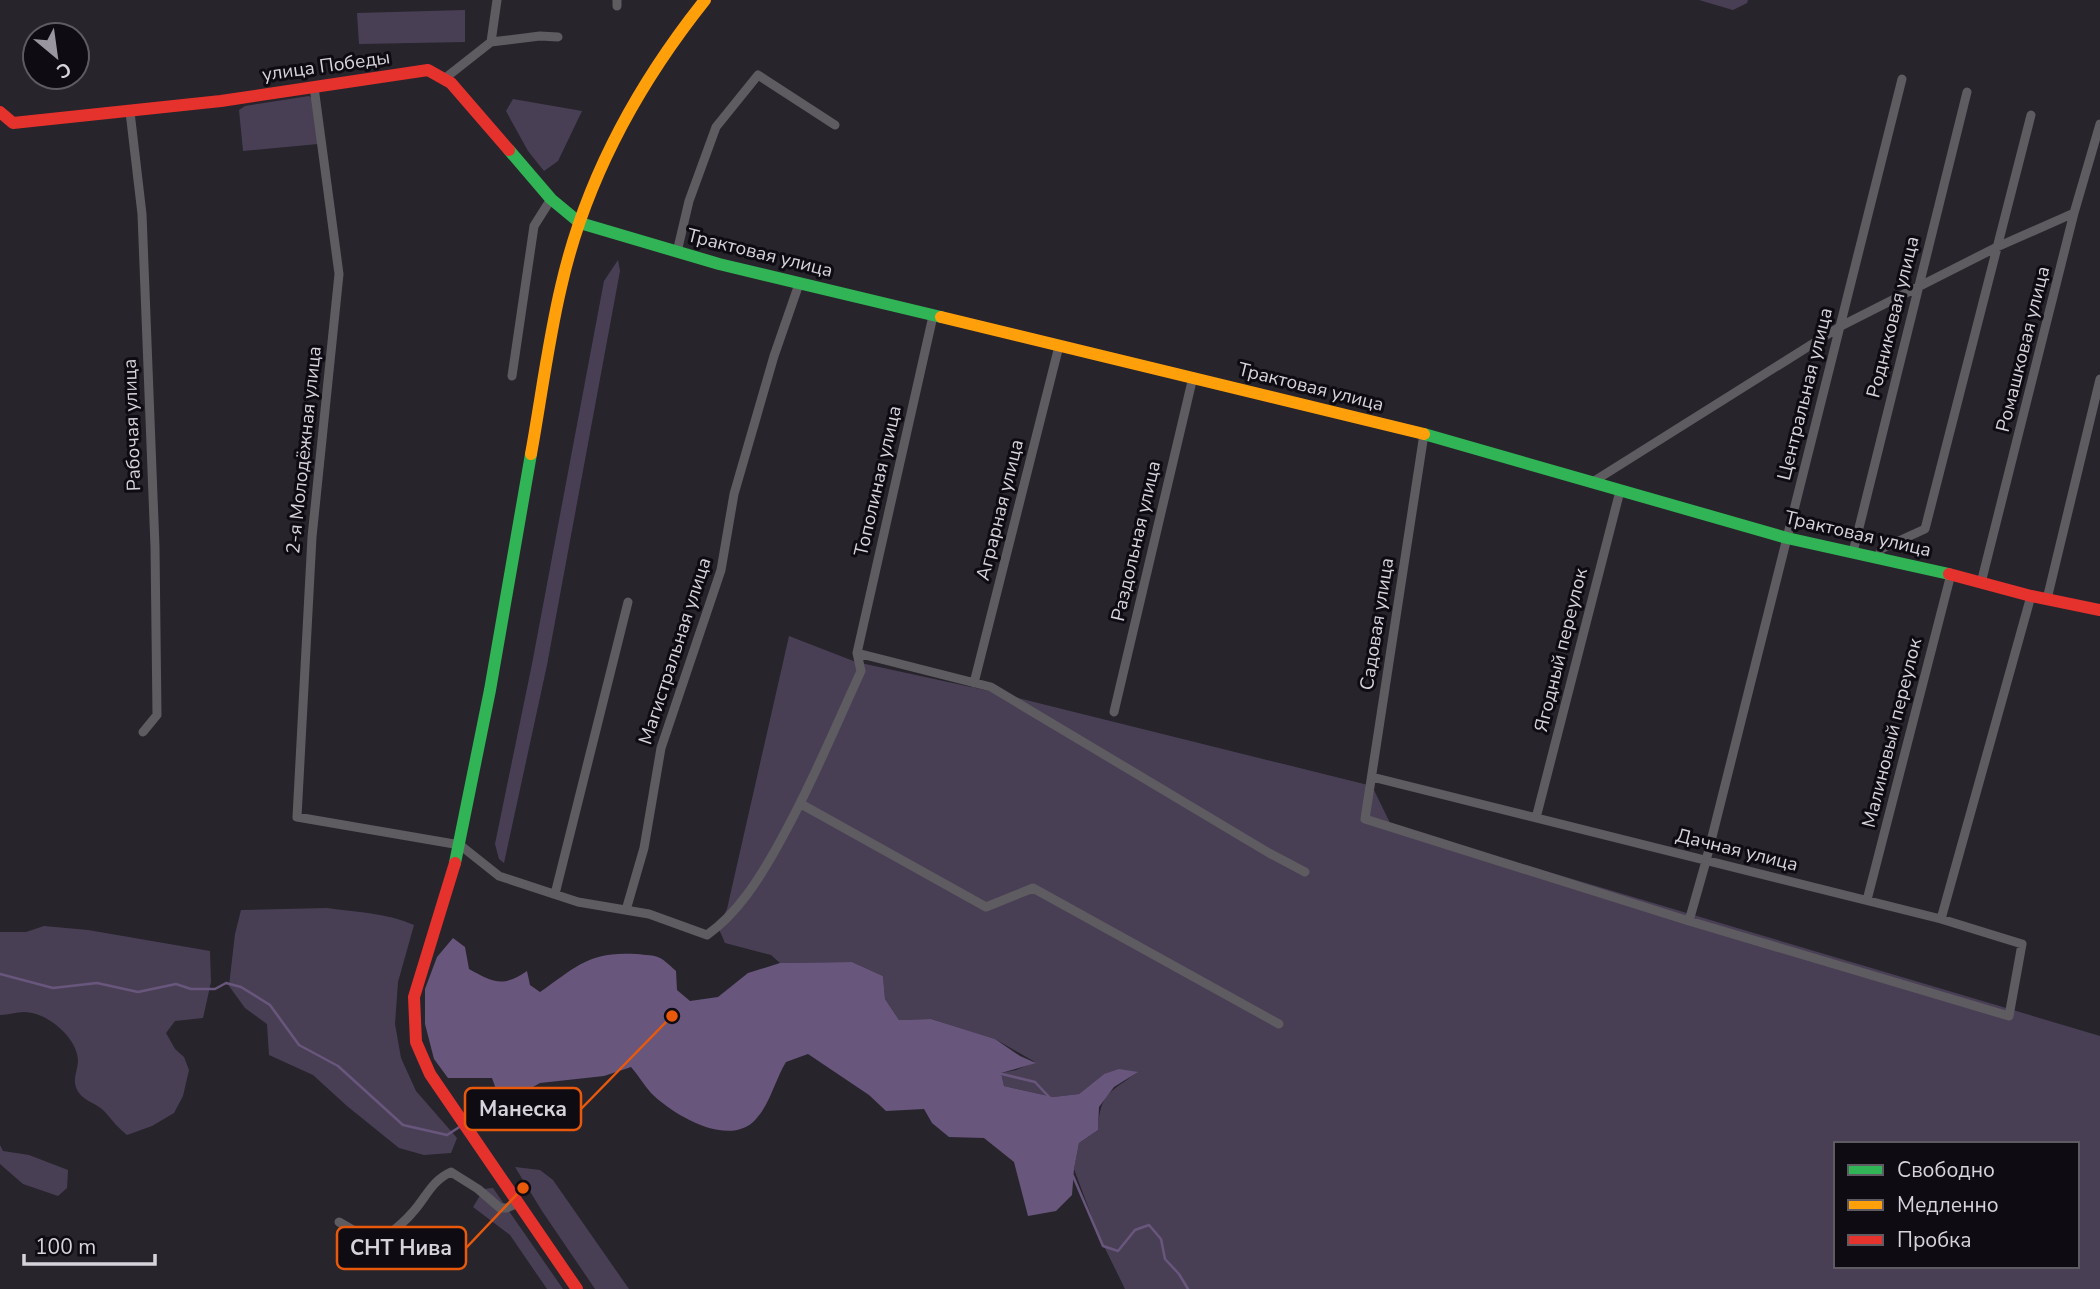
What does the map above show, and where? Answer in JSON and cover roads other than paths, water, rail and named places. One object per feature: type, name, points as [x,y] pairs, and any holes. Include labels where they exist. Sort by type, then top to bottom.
[{"type":"street","points":[[491,42],[497,0]]},
{"type":"street","points":[[577,1289],[430,1074],[416,1042],[414,997],[460,845],[561,286],[580,223],[619,129],[676,35],[705,0]]},
{"type":"street","points":[[558,37],[540,36],[491,42],[444,79],[451,83],[551,199],[580,223]]},
{"type":"street","name":"улица Победы","points":[[0,113],[13,123],[130,112],[428,69],[444,79]]},
{"type":"street","points":[[677,252],[689,201],[716,127],[758,75],[835,125]]},
{"type":"street","name":"Центральная улица","points":[[1689,921],[1902,79]]},
{"type":"street","name":"2-я Молодёжная улица","points":[[314,87],[339,274],[312,537],[297,817],[460,845]]},
{"type":"street","name":"Родниковая улица","points":[[1853,552],[1967,92]]},
{"type":"street","name":"Рабочая улица","points":[[130,112],[142,214],[155,547],[157,715],[143,732]]},
{"type":"street","points":[[1879,559],[1881,549],[1925,529],[2031,115]]},
{"type":"street","name":"Ромашковая улица","points":[[1981,583],[2074,213],[2100,124]]},
{"type":"street","points":[[512,376],[534,226],[551,199]]},
{"type":"street","points":[[1590,483],[1841,326],[1997,247],[2074,213]]},
{"type":"street","name":"Трактовая улица","points":[[580,223],[799,284],[1424,434],[1787,538],[2100,610]]},
{"type":"street","name":"Магистральная улица","points":[[626,910],[644,848],[661,748],[721,570],[734,494],[774,356],[799,284]]},
{"type":"street","name":"Тополиная улица","points":[[626,910],[649,914],[707,935],[718,927],[755,885],[801,804],[860,671],[857,653],[933,316]]},
{"type":"street","name":"Аграрная улица","points":[[974,683],[1059,346]]},
{"type":"street","name":"Раздольная улица","points":[[1114,712],[1193,377]]},
{"type":"street","points":[[2047,599],[2100,379]]},
{"type":"street","name":"Садовая улица","points":[[1424,434],[1365,818],[1689,921]]},
{"type":"street","name":"Ягодный переулок","points":[[1536,818],[1620,491]]},
{"type":"street","name":"Малиновый переулок","points":[[1867,900],[1951,574]]},
{"type":"street","points":[[1941,919],[2031,596]]},
{"type":"street","points":[[555,894],[628,602]]},
{"type":"street","points":[[857,653],[991,687],[1305,872]]},
{"type":"street","name":"Дачная улица","points":[[1372,777],[1941,919],[2022,944],[2009,1016],[1689,921]]},
{"type":"street","points":[[801,804],[986,907],[1033,888],[1279,1024]]},
{"type":"street","points":[[460,845],[499,876],[578,902],[626,910]]},
{"type":"street","points":[[339,1222],[377,1244],[414,1212],[423,1196],[439,1178],[451,1172],[478,1189],[499,1208],[518,1203]]},
{"type":"waterway","points":[[0,974],[53,988],[97,983],[138,992],[176,984],[191,989],[215,989],[226,983],[241,987],[270,1005],[299,1045],[338,1066],[403,1125],[447,1135],[461,1126]]},
{"type":"waterway","points":[[998,1073],[1035,1082],[1050,1098]]},
{"type":"waterway","points":[[467,1122],[503,1098],[505,1093]]},
{"type":"waterway","points":[[1073,1176],[1103,1246],[1118,1251],[1135,1230],[1149,1225],[1161,1239],[1165,1259],[1188,1289]]},
{"type":"place","name":"Манеска","points":[[672,1016]]},
{"type":"place","name":"СНТ Нива","points":[[523,1188]]}]
